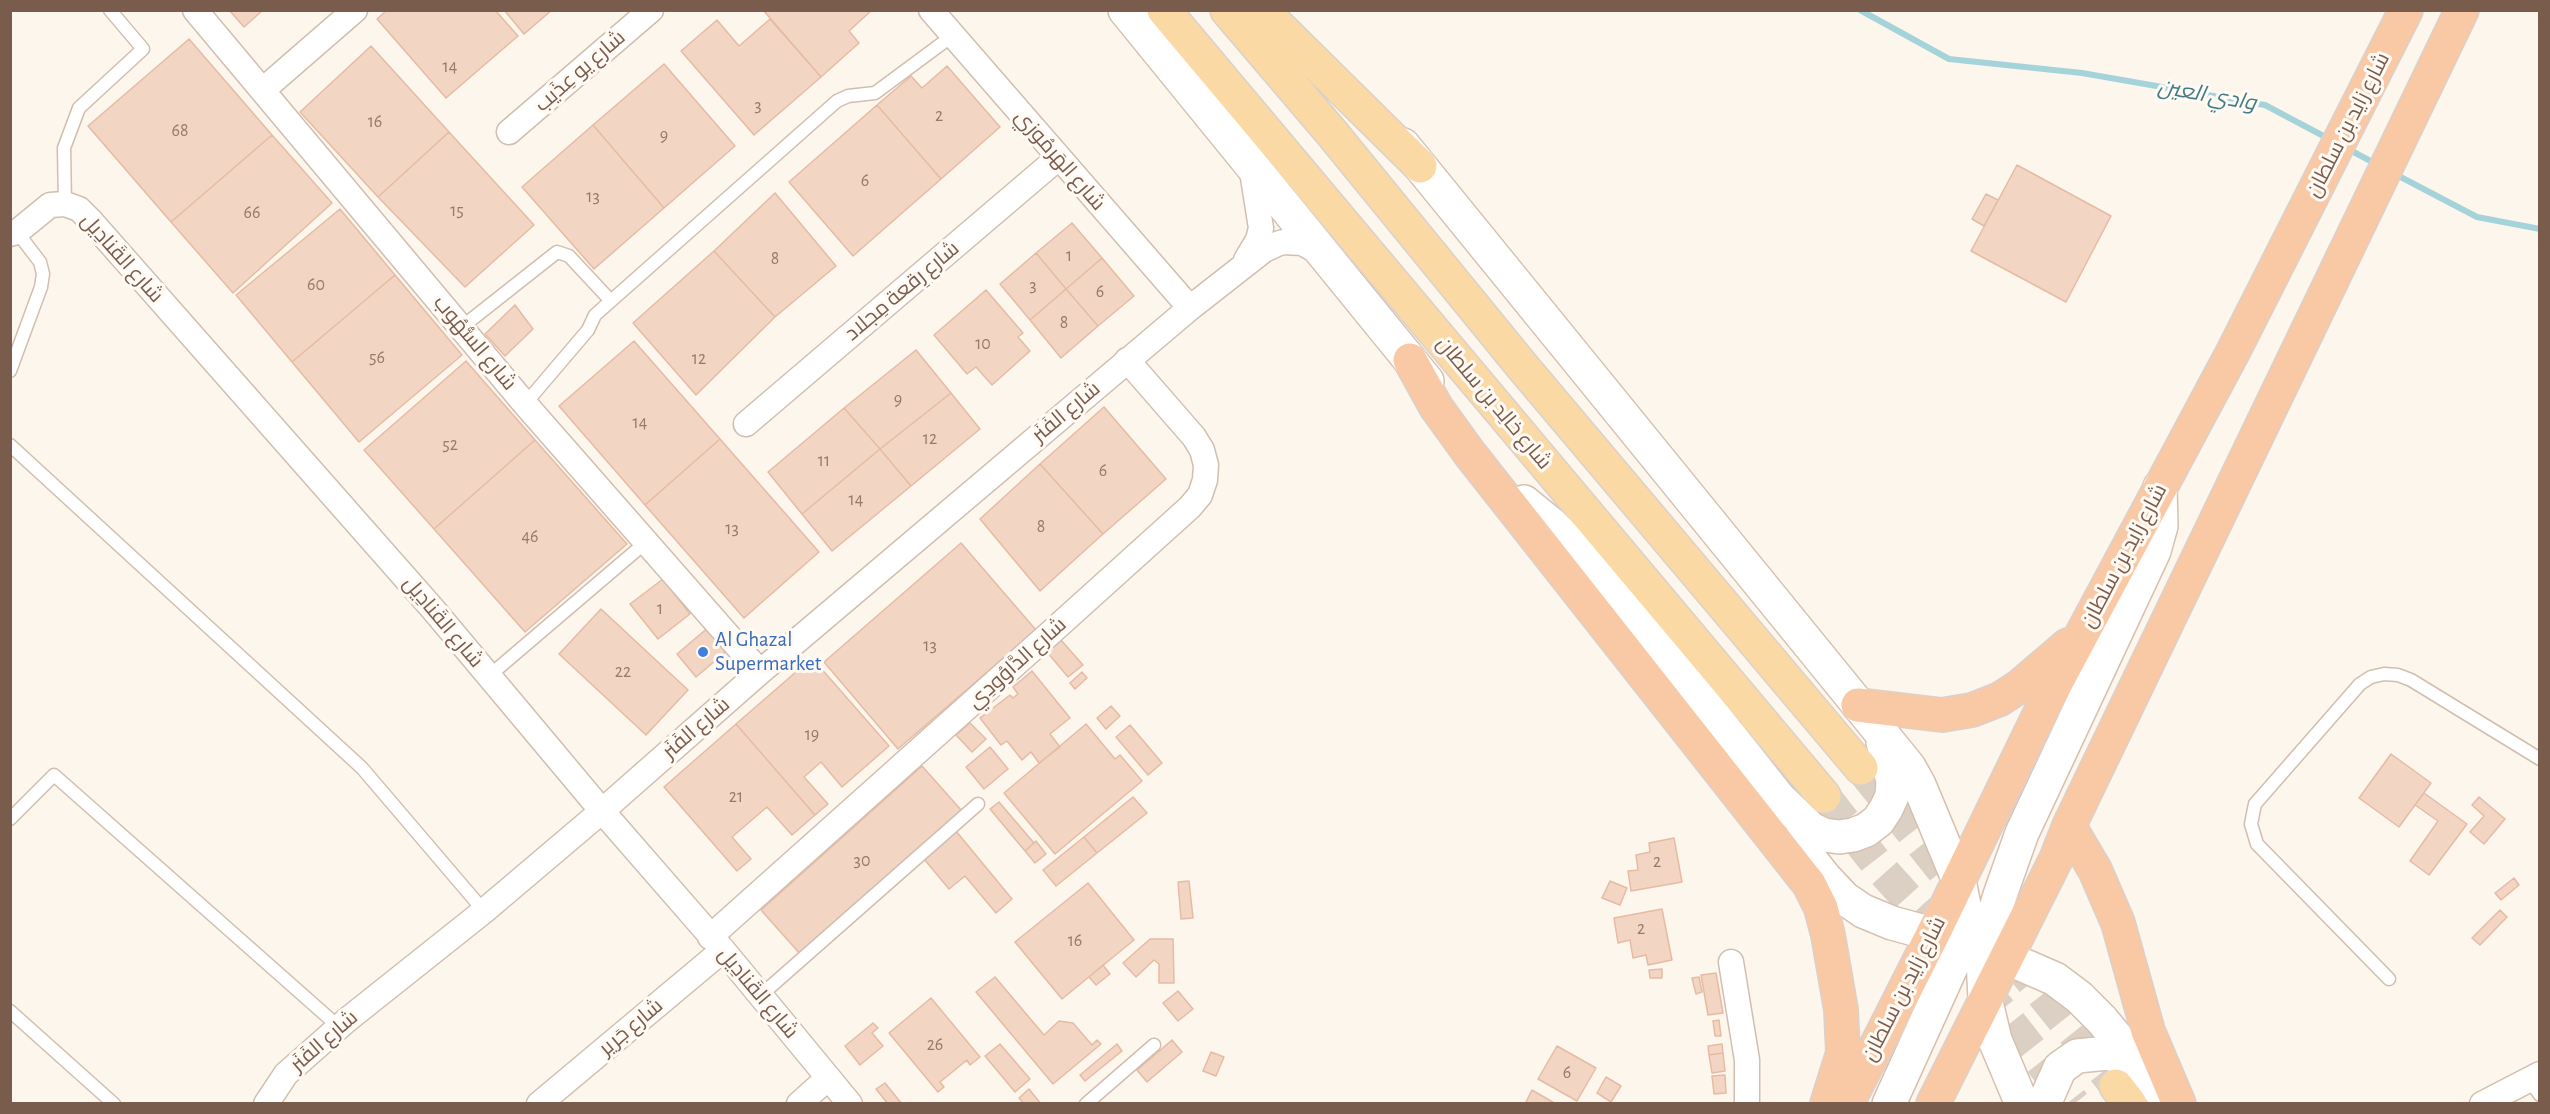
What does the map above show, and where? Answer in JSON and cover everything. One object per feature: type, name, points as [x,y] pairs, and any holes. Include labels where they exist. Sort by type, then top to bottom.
[{"type":"highway","name":"شارع زايد بن سلطان","points":[[1933,1104],[1985,998],[1971,945],[1959,881],[2043,707],[2234,350],[2406,10]]},
{"type":"highway","name":"شارع زايد بن سلطان","points":[[1847,1104],[1971,945],[2059,853],[2069,826],[2462,10]]},
{"type":"highway","points":[[1410,360],[1436,407],[1470,454],[1809,884],[1821,908],[1828,935],[1841,1010],[1843,1053],[1827,1104]]},
{"type":"highway","points":[[1858,705],[1942,715],[1972,710],[2000,699],[2020,686],[2085,629]]},
{"type":"highway","points":[[2069,826],[2095,870],[2118,923],[2148,1031],[2179,1104]]},
{"type":"main road","points":[[1125,10],[1621,619],[1826,879],[1844,898],[1863,911],[1892,923],[1971,945],[2055,979],[2079,997],[2140,1064],[2171,1104]]},
{"type":"main road","name":"شارع خالِد بن سلطان","points":[[1164,10],[1824,796]]},
{"type":"main road","points":[[1227,10],[1331,132],[1529,375],[1861,768]]},
{"type":"main road","points":[[1262,10],[1420,166]]},
{"type":"main road","points":[[1285,10],[1352,82],[1909,767],[1919,785],[1959,881]]},
{"type":"main road","points":[[1889,1104],[1971,945],[2000,895],[2022,833],[2154,551],[2161,526],[2160,488]]},
{"type":"main road","points":[[1524,502],[1551,524],[1600,573],[1779,798],[1811,829],[1824,835],[1839,837],[1853,835],[1866,830],[1886,809],[1892,796],[1893,782],[1880,732]]},
{"type":"main road","points":[[1985,998],[1995,1040],[2022,1104]]},
{"type":"main road","points":[[2044,1104],[2048,1090],[2060,1068],[2077,1056],[2108,1053],[2140,1064]]},
{"type":"street","name":"شارع السُّهُوب","points":[[195,10],[264,89],[525,404],[760,672]]},
{"type":"street","points":[[264,89],[355,10]]},
{"type":"street","name":"شارع يو عِذَيب","points":[[509,132],[651,10]]},
{"type":"street","name":"شارع الهَرمُوزي","points":[[931,10],[1190,308]]},
{"type":"street","name":"شارع رِقعة مِجلاد","points":[[746,424],[1058,158]]},
{"type":"street","name":"شارع الفَنَر","points":[[1243,265],[1258,240],[1262,228],[1251,164]]},
{"type":"street","name":"شارع القَنادِيل","points":[[14,233],[50,205],[65,204],[79,209],[90,220],[432,608],[602,812],[761,995],[850,1104]]},
{"type":"street","name":"شارع الفَنَر","points":[[266,1104],[286,1074],[339,1027],[484,911],[602,812],[760,672],[1127,360],[1243,265],[1264,250],[1283,242],[1302,243],[1325,255]]},
{"type":"street","name":"شارع الدَّاوُودِي","points":[[716,943],[1190,507],[1200,495],[1205,480],[1206,465],[1202,450],[1194,437],[1127,360]]},
{"type":"street","name":"شارع جَرير","points":[[539,1104],[716,943]]},
{"type":"street","points":[[1731,962],[1748,1070],[1747,1104]]},
{"type":"street","points":[[799,1104],[828,1078]]},
{"type":"street","points":[[2484,1103],[2536,1083]]},
{"type":"lane","points":[[65,204],[64,148],[79,108],[143,49],[110,10]]},
{"type":"lane","points":[[525,404],[574,348],[588,330],[595,315],[610,300],[837,101],[848,96],[875,93],[952,36]]},
{"type":"lane","points":[[10,371],[41,287],[43,274],[40,262],[14,233]]},
{"type":"lane","points":[[462,327],[557,252],[569,256],[610,300]]},
{"type":"lane","points":[[10,445],[362,768],[484,911]]},
{"type":"lane","points":[[489,676],[645,543]]},
{"type":"lane","points":[[2389,979],[2257,844],[2251,824],[2255,804],[2360,684],[2371,677],[2385,674],[2398,675],[2411,680],[2540,759]]},
{"type":"lane","points":[[10,819],[54,775],[339,1027]]},
{"type":"lane","points":[[761,995],[978,804]]},
{"type":"lane","points":[[10,1011],[114,1104]]},
{"type":"lane","points":[[1086,1104],[1154,1045]]},
{"type":"building","points":[[229,10],[263,10],[244,27]]},
{"type":"building","points":[[387,10],[495,10],[518,36],[446,98],[377,19]]},
{"type":"building","points":[[504,10],[552,10],[524,34]]},
{"type":"building","points":[[763,10],[872,10],[849,31],[859,43],[821,77]]},
{"type":"building","points":[[770,19],[821,77],[754,135],[681,51],[717,20],[739,46]]},
{"type":"building","points":[[189,39],[272,135],[171,222],[88,126]]},
{"type":"building","points":[[371,46],[449,132],[378,197],[300,112]]},
{"type":"building","points":[[664,64],[735,146],[664,208],[593,125]]},
{"type":"building","points":[[947,66],[1000,127],[941,179],[877,105],[911,76],[922,88]]},
{"type":"building","points":[[877,105],[941,179],[853,256],[789,182]]},
{"type":"building","points":[[593,125],[664,208],[594,269],[522,187]]},
{"type":"building","points":[[449,132],[534,225],[465,287],[378,197]]},
{"type":"building","points":[[272,135],[332,203],[233,293],[171,222]]},
{"type":"building","points":[[2017,165],[2111,216],[2066,302],[1971,251]]},
{"type":"building","points":[[775,193],[836,266],[775,317],[714,251]]},
{"type":"building","points":[[1986,194],[1998,200],[1984,226],[1972,219]]},
{"type":"building","points":[[340,209],[395,275],[292,362],[236,295]]},
{"type":"building","points":[[1072,223],[1102,258],[1066,289],[1036,253]]},
{"type":"building","points":[[714,251],[775,317],[696,395],[633,323]]},
{"type":"building","points":[[1036,253],[1066,289],[1030,320],[1000,284]]},
{"type":"building","points":[[1102,258],[1134,296],[1098,326],[1066,289]]},
{"type":"building","points":[[395,275],[462,355],[359,442],[292,362]]},
{"type":"building","points":[[1066,289],[1098,326],[1061,358],[1030,320]]},
{"type":"building","points":[[986,290],[1023,333],[1018,337],[1030,351],[992,385],[976,367],[967,374],[934,335]]},
{"type":"building","points":[[515,305],[533,329],[505,356],[485,334]]},
{"type":"building","points":[[634,341],[720,439],[645,505],[559,406]]},
{"type":"building","points":[[916,350],[951,393],[880,449],[844,408]]},
{"type":"building","points":[[466,361],[535,440],[434,529],[364,450]]},
{"type":"building","points":[[951,393],[980,429],[911,486],[880,449]]},
{"type":"building","points":[[1104,407],[1166,479],[1103,534],[1040,464]]},
{"type":"building","points":[[844,408],[880,449],[802,514],[768,472]]},
{"type":"building","points":[[720,439],[819,552],[744,618],[645,505]]},
{"type":"building","points":[[535,440],[627,544],[525,632],[434,529]]},
{"type":"building","points":[[880,449],[911,486],[832,551],[802,514]]},
{"type":"building","points":[[1040,464],[1103,534],[1040,591],[980,519]]},
{"type":"building","points":[[961,543],[1036,630],[898,749],[824,662]]},
{"type":"building","points":[[663,579],[690,614],[658,639],[630,604]]},
{"type":"building","points":[[601,609],[688,690],[646,735],[559,654]]},
{"type":"building","name":"Al Ghazal Supermarket","points":[[710,626],[729,649],[696,677],[677,654]]},
{"type":"building","points":[[1061,640],[1083,665],[1068,677],[1047,652]]},
{"type":"building","points":[[812,658],[889,746],[842,787],[821,762],[804,777],[828,804],[815,815],[736,724]]},
{"type":"building","points":[[1032,671],[1070,718],[1050,734],[1060,747],[1039,763],[1031,752],[1022,760],[1007,741],[1001,745],[980,718],[1010,695],[1013,698],[1018,694],[1013,687]]},
{"type":"building","points":[[1082,672],[1087,678],[1075,689],[1070,683]]},
{"type":"building","points":[[1111,706],[1120,716],[1106,729],[1097,718]]},
{"type":"building","points":[[970,723],[986,739],[972,752],[956,735]]},
{"type":"building","points":[[736,724],[815,815],[792,835],[767,807],[732,837],[751,859],[737,871],[664,787]]},
{"type":"building","points":[[1086,724],[1115,759],[1120,755],[1142,781],[1055,854],[1004,793]]},
{"type":"building","points":[[1130,725],[1162,763],[1148,775],[1116,737]]},
{"type":"building","points":[[990,747],[1008,769],[984,789],[966,767]]},
{"type":"building","points":[[2391,754],[2431,783],[2399,827],[2359,798]]},
{"type":"building","points":[[922,766],[962,811],[801,955],[761,910]]},
{"type":"building","points":[[2424,793],[2467,824],[2429,875],[2410,861],[2438,821],[2415,805]]},
{"type":"building","points":[[1133,797],[1147,813],[1097,853],[1084,837]]},
{"type":"building","points":[[2479,797],[2505,819],[2484,844],[2470,832],[2484,816],[2472,805]]},
{"type":"building","points":[[999,802],[1034,843],[1025,851],[990,809]]},
{"type":"building","points":[[956,831],[1012,899],[996,913],[965,876],[949,889],[924,859]]},
{"type":"building","points":[[1084,837],[1097,853],[1056,886],[1043,870]]},
{"type":"building","points":[[1674,838],[1682,882],[1631,891],[1628,871],[1638,870],[1636,855],[1650,852],[1649,843]]},
{"type":"building","points":[[1036,841],[1046,854],[1035,863],[1025,851]]},
{"type":"building","points":[[2514,878],[2519,885],[2501,900],[2495,893]]},
{"type":"building","points":[[1189,881],[1193,918],[1181,919],[1178,882]]},
{"type":"building","points":[[1610,881],[1627,888],[1620,905],[1602,898]]},
{"type":"building","points":[[1088,883],[1134,940],[1062,999],[1015,942]]},
{"type":"building","points":[[1662,909],[1672,960],[1648,965],[1646,955],[1633,958],[1630,940],[1618,943],[1614,918]]},
{"type":"building","points":[[2500,910],[2507,917],[2480,945],[2472,938]]},
{"type":"building","points":[[1150,939],[1173,939],[1174,983],[1159,983],[1159,964],[1154,960],[1136,977],[1123,963]]},
{"type":"building","points":[[1103,965],[1110,974],[1096,985],[1089,977]]},
{"type":"building","points":[[1662,969],[1662,978],[1650,978],[1649,970]]},
{"type":"building","points":[[1716,973],[1723,1013],[1708,1015],[1701,975]]},
{"type":"building","points":[[995,977],[1044,1035],[1059,1021],[1073,1023],[1092,1045],[1097,1040],[1101,1044],[1053,1084],[976,992]]},
{"type":"building","points":[[1699,977],[1702,992],[1696,994],[1692,978]]},
{"type":"building","points":[[1178,991],[1193,1009],[1178,1021],[1163,1003]]},
{"type":"building","points":[[931,998],[980,1057],[970,1065],[967,1060],[940,1082],[944,1087],[938,1092],[889,1033]]},
{"type":"building","points":[[1719,1020],[1721,1036],[1715,1036],[1713,1021]]},
{"type":"building","points":[[873,1023],[878,1028],[872,1033],[883,1046],[860,1065],[845,1046]]},
{"type":"building","points":[[1172,1040],[1182,1052],[1147,1082],[1137,1070]]},
{"type":"building","points":[[1000,1044],[1030,1079],[1015,1092],[985,1056]]},
{"type":"building","points":[[1117,1044],[1122,1051],[1085,1081],[1080,1075]]},
{"type":"building","points":[[1722,1044],[1723,1053],[1709,1055],[1708,1046]]},
{"type":"building","points":[[1557,1046],[1596,1068],[1577,1101],[1538,1079]]},
{"type":"building","points":[[1211,1052],[1224,1057],[1216,1076],[1203,1071]]},
{"type":"building","points":[[1723,1053],[1725,1071],[1712,1073],[1709,1055]]},
{"type":"building","points":[[1725,1075],[1726,1093],[1714,1094],[1712,1076]]},
{"type":"building","points":[[1606,1077],[1621,1086],[1611,1102],[1597,1093]]},
{"type":"building","points":[[885,1083],[902,1104],[888,1104],[876,1089]]},
{"type":"building","points":[[1029,1089],[1041,1104],[1024,1104],[1019,1098]]},
{"type":"building","points":[[1532,1090],[1556,1104],[1525,1104]]},
{"type":"waterway","name":"وادي العين","points":[[1860,10],[1949,59],[2082,73],[2265,105],[2331,140]]},
{"type":"waterway","name":"وادي العين","points":[[2348,149],[2376,164]]},
{"type":"waterway","name":"وادي العين","points":[[2393,173],[2477,217],[2540,229]]},
{"type":"tunnel","points":[[1861,768],[1957,888]]},
{"type":"tunnel","points":[[1824,796],[1881,869],[1938,932],[2074,1104]]},
{"type":"tunnel","points":[[2012,956],[2116,1086]]},
{"type":"place","name":"Al Ghazal Supermarket","points":[[703,652]]}]
